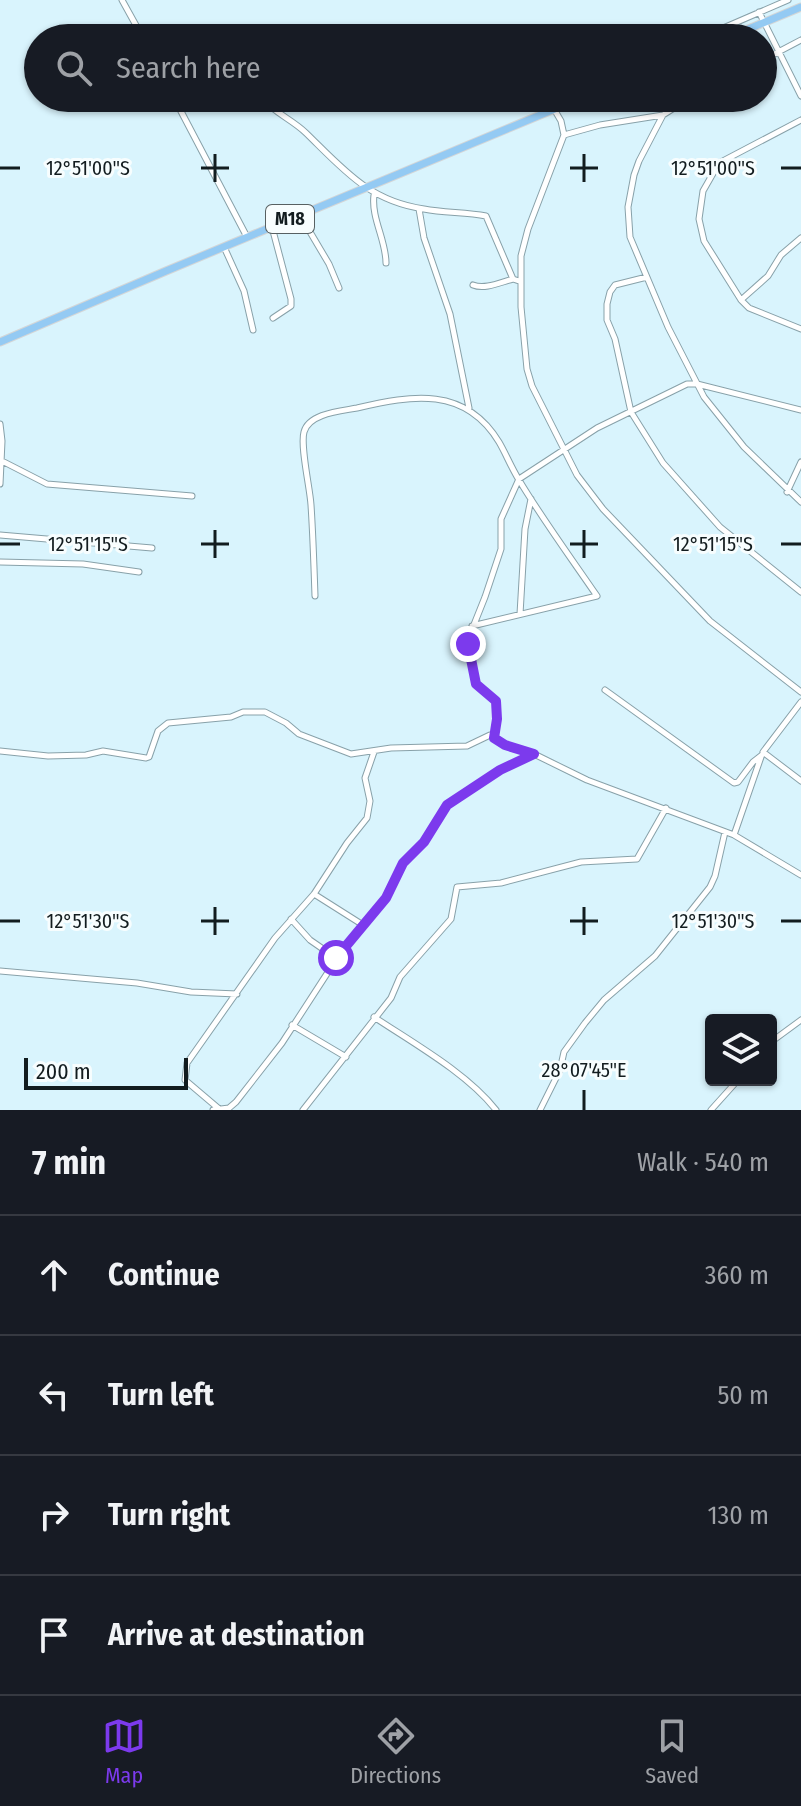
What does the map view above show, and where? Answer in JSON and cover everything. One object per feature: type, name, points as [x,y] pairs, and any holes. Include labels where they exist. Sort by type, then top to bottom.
[{"type":"main road","points":[[759,24],[801,7]]},
{"type":"main road","name":"M18","points":[[0,342],[547,112]]},
{"type":"street","points":[[122,0],[135,24]]},
{"type":"street","points":[[732,24],[788,0]]},
{"type":"street","points":[[759,12],[764,22]]},
{"type":"street","points":[[801,40],[778,53],[801,96]]},
{"type":"street","points":[[181,112],[247,237]]},
{"type":"street","points":[[281,112],[374,195],[419,209],[486,216],[516,280],[529,377],[586,489],[710,621],[801,692]]},
{"type":"street","points":[[516,280],[528,229],[564,135],[556,112]]},
{"type":"street","points":[[564,135],[668,112]]},
{"type":"street","points":[[663,115],[634,175],[628,207],[630,237],[704,397],[744,447],[787,492],[801,502]]},
{"type":"street","points":[[801,120],[719,163],[703,191],[700,231],[741,300],[749,308],[801,329]]},
{"type":"street","points":[[374,195],[374,208],[386,247],[386,263]]},
{"type":"street","points":[[419,209],[421,229],[450,314],[469,408],[498,440],[531,498],[597,596],[472,626]]},
{"type":"street","points":[[300,215],[329,264],[339,288]]},
{"type":"street","points":[[272,227],[291,299],[291,306],[273,318]]},
{"type":"street","points":[[741,300],[768,276],[781,255],[801,238]]},
{"type":"street","points":[[224,247],[244,291],[253,330]]},
{"type":"street","points":[[647,277],[615,285],[607,304],[607,320],[615,339],[631,412],[663,463],[720,527],[801,592]]},
{"type":"street","points":[[473,285],[488,286],[516,280]]},
{"type":"street","points":[[494,738],[498,709],[496,701],[479,689],[473,678],[468,644],[501,549],[501,519],[519,479],[564,448],[678,388],[697,384],[801,410]]},
{"type":"street","points":[[315,596],[311,504],[304,443],[308,425],[319,416],[394,399],[424,397],[469,408]]},
{"type":"street","points":[[0,424],[0,484]]},
{"type":"street","points":[[2,461],[47,484],[192,496]]},
{"type":"street","points":[[787,492],[801,462]]},
{"type":"street","points":[[520,614],[525,529],[531,498]]},
{"type":"street","points":[[0,535],[152,548]]},
{"type":"street","points":[[0,562],[83,564],[139,572]]},
{"type":"street","points":[[605,690],[734,783],[762,754],[801,702]]},
{"type":"street","points":[[0,751],[48,756],[86,755],[103,751],[146,758],[158,731],[168,723],[226,718],[243,712],[274,716],[299,734],[343,752],[359,755],[374,751],[467,746],[486,735],[587,780],[734,835],[801,875]]},
{"type":"street","points":[[374,751],[365,778],[370,801],[367,818],[187,1063],[184,1075],[188,1085],[216,1109],[229,1108],[236,1102],[324,981],[336,958],[386,898],[403,863],[424,842],[447,805],[500,770],[534,754]]},
{"type":"street","points":[[762,754],[801,781]]},
{"type":"street","points":[[734,835],[762,754]]},
{"type":"street","points":[[303,1110],[391,998],[400,977],[451,919],[457,887],[501,883],[581,862],[637,859],[666,808]]},
{"type":"street","points":[[540,1110],[560,1070],[566,1049],[585,1023],[604,1000],[655,956],[710,887],[725,832]]},
{"type":"street","points":[[314,894],[363,925]]},
{"type":"street","points":[[291,919],[310,940],[336,958]]},
{"type":"street","points":[[0,971],[137,983],[191,992],[237,994]]},
{"type":"street","points":[[374,1017],[447,1067],[496,1110]]},
{"type":"street","points":[[777,1038],[801,1020]]},
{"type":"street","points":[[292,1025],[346,1057]]},
{"type":"street","points":[[711,1110],[733,1086]]},
{"type":"route","points":[[336,958],[386,898],[403,863],[424,842],[447,805],[500,770],[534,754],[505,745],[494,738],[497,729],[496,701],[479,689],[473,678],[468,644]]}]
